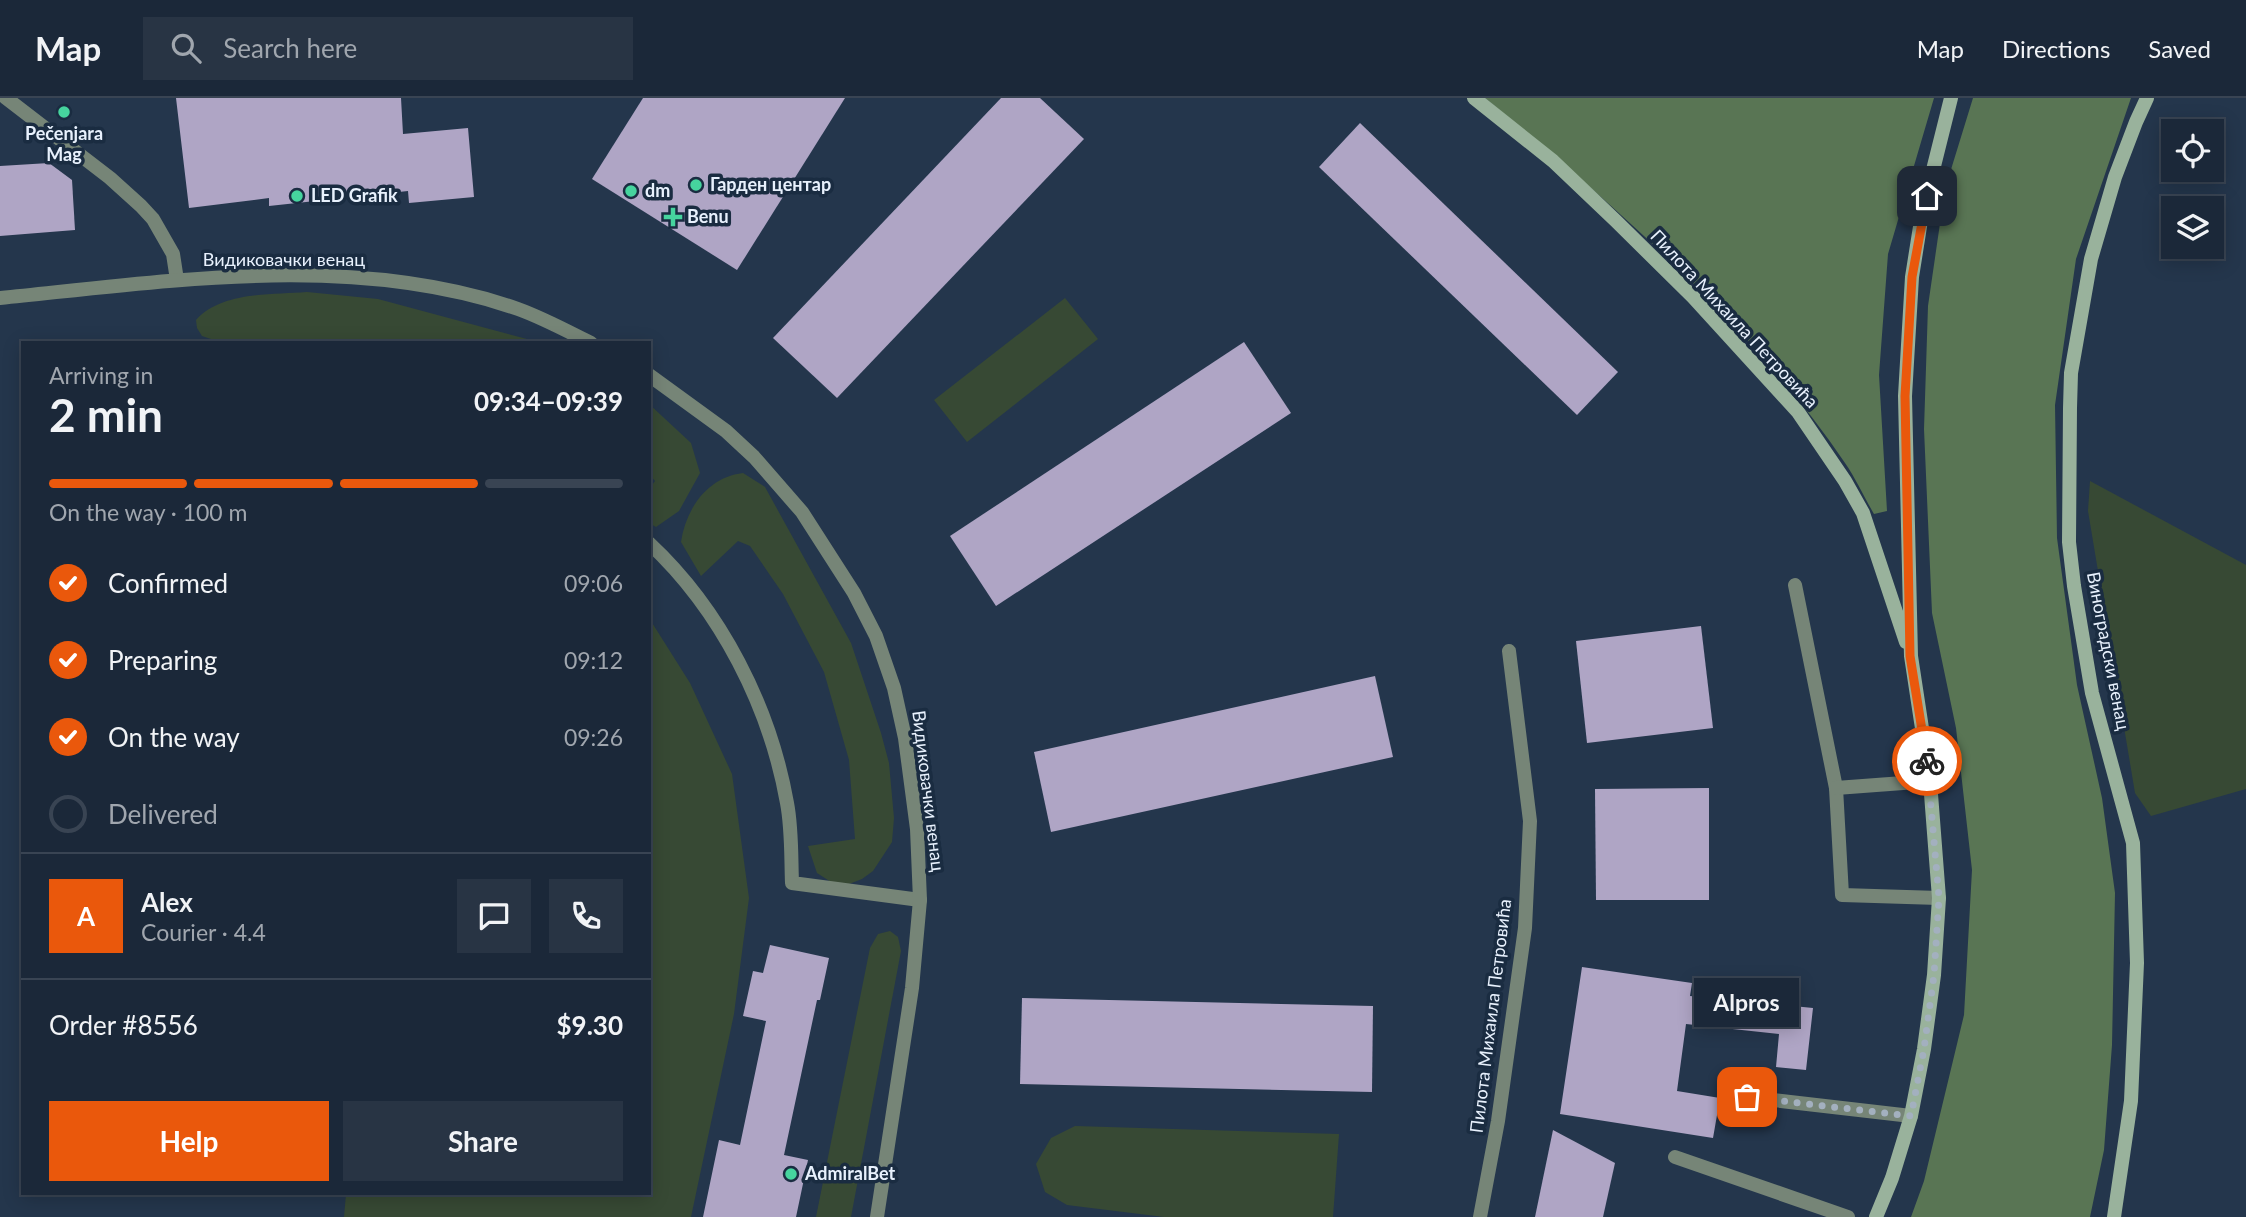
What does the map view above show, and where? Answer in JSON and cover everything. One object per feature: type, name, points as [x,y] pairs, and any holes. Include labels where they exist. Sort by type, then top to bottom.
[{"type":"main road","name":"Пилота Михаила Петровића","points":[[1474,98],[1553,161],[1607,212],[1693,297],[1798,412],[1845,481],[1863,513],[1910,656]]},
{"type":"main road","name":"Пилота Михаила Петровића","points":[[1876,1217],[1892,1178],[1911,1116],[1934,975],[1939,898],[1930,780],[1910,656],[1905,396],[1912,277],[1922,214],[1951,98]]},
{"type":"main road","name":"Виноградски венац","points":[[2114,1217],[2131,1101],[2137,963],[2133,843],[2092,693],[2074,586],[2070,542],[2071,373],[2091,259],[2115,177],[2147,98]]},
{"type":"street","points":[[6,98],[110,178],[141,206],[153,219],[173,254],[177,280]]},
{"type":"street","name":"Видиковачки венац","points":[[0,298],[177,280],[330,276],[367,278],[412,284],[520,309],[587,341]]},
{"type":"street","name":"Видиковачки венац","points":[[651,376],[709,417],[754,457],[802,512],[853,593],[876,636],[894,688],[905,738],[917,829],[920,900],[912,988],[877,1217]]},
{"type":"street","points":[[651,545],[698,597],[754,694],[781,773],[788,807],[792,883],[920,900]]},
{"type":"street","points":[[1796,585],[1836,788],[1842,895],[1939,898]]},
{"type":"street","name":"Пилота Михаила Петровића","points":[[1480,1217],[1496,1134],[1525,928],[1530,821],[1510,651]]},
{"type":"street","points":[[1836,788],[1930,780]]},
{"type":"street","points":[[1747,1097],[1911,1116]]},
{"type":"street","points":[[1675,1157],[1847,1217]]},
{"type":"green space","points":[[1485,98],[1934,98],[1888,254],[1879,375],[1887,511],[1874,514],[1849,469],[1808,412],[1724,315],[1631,224]]},
{"type":"green space","points":[[1973,98],[2131,98],[2076,259],[2055,405],[2057,538],[2077,685],[2102,798],[2115,893],[2112,1045],[2104,1150],[2090,1217],[1911,1217],[1924,1181],[1964,1015],[1972,870],[1956,728],[1932,613],[1924,429],[1928,306],[1945,189]]},
{"type":"green space","points":[[307,292],[378,299],[535,341],[217,341],[202,336],[197,328],[196,320],[219,304],[263,295]]},
{"type":"green space","points":[[1065,298],[1098,339],[967,442],[934,400]]},
{"type":"green space","points":[[651,406],[691,443],[700,473],[679,511],[656,527],[651,524],[651,486],[655,481],[651,476]]},
{"type":"green space","points":[[743,473],[765,487],[851,643],[889,763],[894,818],[892,842],[873,871],[849,884],[831,882],[817,873],[808,846],[855,839],[849,760],[824,672],[783,594],[750,546],[738,541],[701,576],[681,542],[688,517],[701,496],[719,481]]},
{"type":"green space","points":[[2090,481],[2246,565],[2246,789],[2151,816],[2135,793],[2088,511]]},
{"type":"green space","points":[[651,621],[690,683],[732,774],[749,898],[734,1014],[691,1217],[344,1217],[346,1195],[651,1195]]},
{"type":"green space","points":[[890,931],[898,937],[901,951],[851,1217],[816,1217],[870,948],[878,934]]},
{"type":"green space","points":[[1075,1126],[1339,1134],[1333,1217],[1164,1217],[1067,1205],[1045,1192],[1036,1164],[1051,1138]]},
{"type":"building","points":[[176,98],[401,98],[403,134],[468,128],[474,197],[409,203],[408,191],[269,206],[269,198],[189,208]]},
{"type":"building","name":"Гарден центар","points":[[643,98],[845,98],[737,270],[592,179]]},
{"type":"building","points":[[1001,98],[1040,98],[1084,139],[837,398],[773,338]]},
{"type":"building","points":[[1360,123],[1618,372],[1577,415],[1319,167]]},
{"type":"building","points":[[49,163],[72,180],[75,230],[0,236],[0,166]]},
{"type":"building","points":[[1244,342],[1291,413],[996,606],[950,536]]},
{"type":"building","points":[[1701,626],[1713,728],[1587,743],[1576,641]]},
{"type":"building","points":[[1375,676],[1393,757],[1051,832],[1034,752]]},
{"type":"building","points":[[1709,788],[1709,900],[1596,900],[1595,789]]},
{"type":"building","points":[[770,945],[829,958],[820,1000],[817,1000],[784,1155],[808,1160],[796,1217],[703,1217],[719,1140],[740,1145],[766,1021],[743,1016],[753,971],[763,973]]},
{"type":"building","points":[[1582,967],[1692,983],[1690,996],[1813,1008],[1806,1070],[1776,1067],[1779,1034],[1686,1024],[1677,1091],[1720,1098],[1713,1138],[1560,1114]]},
{"type":"building","points":[[1022,998],[1373,1006],[1372,1092],[1020,1084]]},
{"type":"building","points":[[1553,1130],[1615,1163],[1603,1217],[1535,1217]]},
{"type":"way so far","points":[[1747,1097],[1911,1116],[1934,975],[1939,898],[1927,761]]},
{"type":"place","name":"Pečenjara Mag","points":[[64,112]]},
{"type":"place","name":"Гарден центар","points":[[696,185]]},
{"type":"place","name":"dm","points":[[631,191]]},
{"type":"place","name":"LED Grafik","points":[[297,196]]},
{"type":"place","name":"Benu","points":[[673,217]]},
{"type":"place","name":"Alpros","points":[[1747,1097]]},
{"type":"place","name":"AdmiralBet","points":[[791,1174]]},
{"type":"route","points":[[1927,196],[1912,277],[1905,396],[1910,656],[1927,761]]}]
